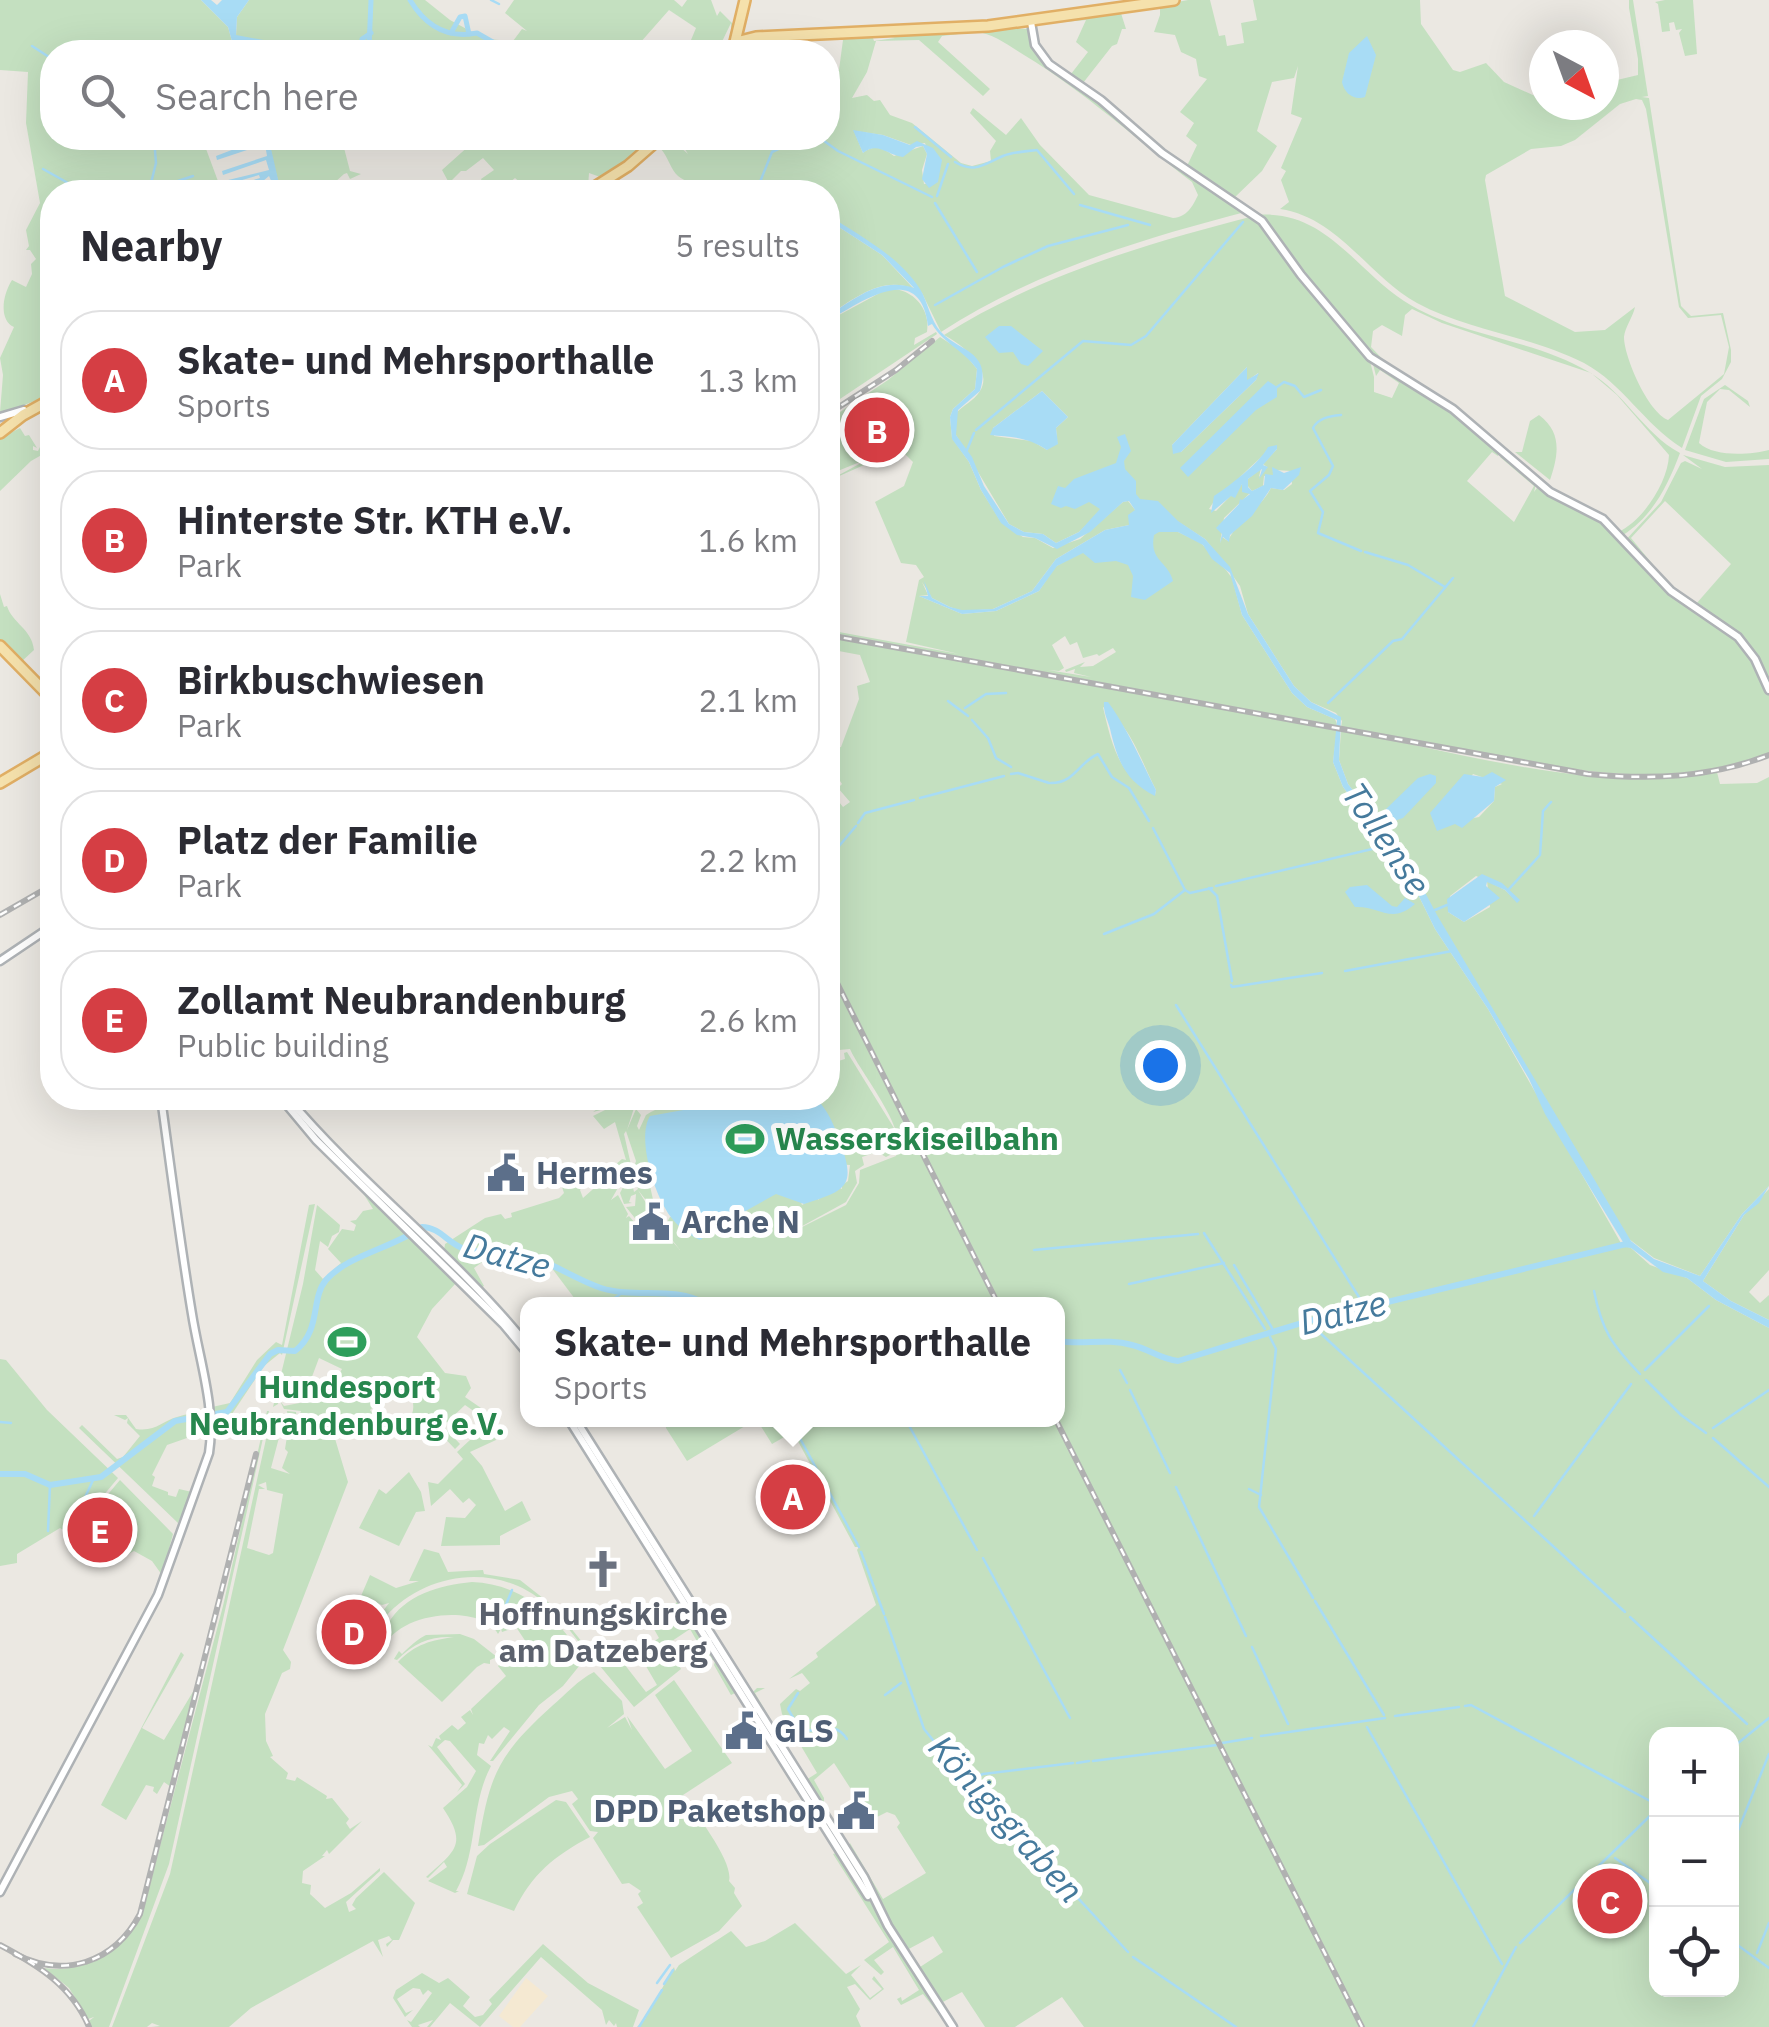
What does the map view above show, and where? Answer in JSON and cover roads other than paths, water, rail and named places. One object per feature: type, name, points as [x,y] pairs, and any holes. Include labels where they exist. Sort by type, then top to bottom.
[{"type":"main road","points":[[735,40],[743,0]]},
{"type":"main road","points":[[787,40],[1032,22],[1174,0]]},
{"type":"main road","points":[[1032,22],[1035,45],[1049,64],[1101,100],[1172,160],[1258,217],[1370,356],[1453,409],[1550,492],[1589,510],[1608,524],[1672,591],[1738,638],[1755,660],[1769,690]]},
{"type":"main road","points":[[611,180],[650,150]]},
{"type":"main road","points":[[0,416],[8,417],[40,404]]},
{"type":"main road","points":[[0,432],[40,406]]},
{"type":"main road","points":[[0,646],[40,687]]},
{"type":"main road","points":[[0,785],[40,762]]},
{"type":"main road","points":[[0,960],[40,934]]},
{"type":"main road","points":[[0,1892],[158,1595],[209,1453],[209,1419],[163,1110]]},
{"type":"main road","points":[[294,1110],[316,1140],[520,1338]]},
{"type":"main road","points":[[432,1250],[520,1344]]},
{"type":"main road","points":[[577,1427],[864,1877],[888,1926],[953,2027]]},
{"type":"water","points":[[201,0],[217,5],[222,0],[249,0],[237,17],[236,35],[263,40],[232,40],[228,27]]},
{"type":"water","points":[[1367,36],[1376,55],[1365,97],[1357,98],[1347,93],[1342,82],[1349,53]]},
{"type":"water","points":[[853,130],[910,145],[917,141],[933,148],[942,160],[938,182],[929,188],[922,179],[927,154],[923,146],[903,157],[878,148],[863,153]]},
{"type":"water","points":[[232,150],[247,150],[217,160],[216,156]]},
{"type":"water","points":[[266,150],[271,150],[278,180],[269,176],[253,180],[259,175],[228,180],[269,170],[266,160],[223,175],[222,171],[267,156]]},
{"type":"water","name":"Tollense","points":[[840,223],[901,266],[920,289],[941,332],[978,360],[983,378],[980,391],[958,410],[956,435],[1009,524],[1024,532],[1043,534],[1056,543],[1079,532],[1100,509],[1089,502],[1075,509],[1051,504],[1058,486],[1065,488],[1074,479],[1116,463],[1121,447],[1117,437],[1125,434],[1131,451],[1124,461],[1125,469],[1136,481],[1136,494],[1140,499],[1158,501],[1205,539],[1230,567],[1248,614],[1294,686],[1311,702],[1341,717],[1339,760],[1348,784],[1410,864],[1631,1241],[1654,1259],[1700,1276],[1742,1214],[1769,1186],[1759,1203],[1744,1215],[1703,1281],[1769,1320],[1769,1328],[1716,1300],[1687,1278],[1663,1272],[1631,1248],[1623,1247],[1488,1009],[1435,929],[1404,866],[1343,787],[1333,762],[1337,720],[1307,707],[1292,693],[1242,615],[1230,573],[1212,559],[1203,545],[1178,532],[1154,535],[1156,556],[1173,581],[1145,600],[1131,597],[1133,576],[1128,565],[1116,561],[1095,563],[1083,553],[1057,566],[1039,591],[996,611],[962,614],[919,596],[928,596],[924,581],[932,598],[950,607],[993,609],[1032,591],[1056,559],[1105,530],[1129,525],[1128,515],[1135,510],[1129,501],[1123,502],[1090,532],[1057,549],[1035,538],[1017,535],[1001,523],[969,462],[952,439],[950,417],[953,409],[975,389],[977,369],[932,324],[928,326],[923,306],[914,294],[887,291],[840,314],[840,308],[880,287],[914,288],[882,255],[840,228]]},
{"type":"water","points":[[999,326],[1011,326],[1043,351],[1028,366],[1021,364],[1013,352],[999,353],[985,337]]},
{"type":"water","points":[[1247,367],[1247,380],[1259,373],[1256,380],[1181,452],[1173,454],[1172,445]]},
{"type":"water","points":[[1268,381],[1277,387],[1277,397],[1256,410],[1188,477],[1180,468]]},
{"type":"water","points":[[1042,391],[1068,417],[1056,428],[1058,444],[1047,450],[1026,440],[990,435],[993,428]]},
{"type":"water","points":[[1277,445],[1263,465],[1268,467],[1259,479],[1262,469],[1248,479],[1248,487],[1252,491],[1264,485],[1265,474],[1273,475],[1272,467],[1284,473],[1301,467],[1299,475],[1283,490],[1271,488],[1252,516],[1230,535],[1229,542],[1223,537],[1220,543],[1222,534],[1216,528],[1240,499],[1250,494],[1242,492],[1242,484],[1235,498],[1231,496],[1211,513],[1214,496],[1251,467],[1268,447]]},
{"type":"water","points":[[1104,702],[1108,702],[1128,734],[1156,790],[1155,796],[1137,784],[1120,762]]},
{"type":"water","points":[[1492,772],[1506,780],[1495,787],[1494,801],[1462,828],[1455,824],[1437,831],[1430,813],[1464,774],[1483,777]]},
{"type":"water","points":[[1436,776],[1436,783],[1403,818],[1391,822],[1386,809],[1418,778]]},
{"type":"water","points":[[1482,874],[1502,883],[1520,900],[1517,903],[1505,890],[1487,882],[1486,886],[1500,898],[1464,922],[1448,912],[1447,899]]},
{"type":"water","points":[[1367,885],[1392,906],[1397,907],[1405,898],[1415,904],[1392,914],[1355,907],[1345,892],[1350,887]]},
{"type":"water","points":[[683,1110],[825,1110],[845,1156],[847,1177],[839,1190],[804,1204],[776,1194],[733,1218],[726,1228],[717,1228],[700,1240],[676,1223],[660,1199],[648,1162],[645,1136],[650,1116]]},
{"type":"waterway","points":[[369,40],[371,0]]},
{"type":"waterway","points":[[410,0],[438,28],[456,34],[477,33],[489,40]]},
{"type":"waterway","points":[[491,0],[499,4]]},
{"type":"waterway","points":[[451,33],[460,17],[465,16],[469,34]]},
{"type":"waterway","points":[[362,40],[371,33]]},
{"type":"waterway","points":[[32,46],[40,51]]},
{"type":"waterway","points":[[915,127],[951,157]]},
{"type":"waterway","points":[[152,180],[155,150]]},
{"type":"waterway","points":[[761,180],[776,150]]},
{"type":"waterway","points":[[837,150],[932,197]]},
{"type":"waterway","points":[[955,162],[974,167],[1037,150],[1074,194]]},
{"type":"waterway","points":[[937,196],[948,164]]},
{"type":"waterway","points":[[43,169],[63,180]]},
{"type":"waterway","points":[[181,180],[193,176]]},
{"type":"waterway","points":[[935,203],[977,272]]},
{"type":"waterway","points":[[1080,205],[1150,225]]},
{"type":"waterway","points":[[976,430],[1083,341],[1131,345],[1146,336],[1243,222]]},
{"type":"waterway","points":[[935,305],[1048,246],[1128,225]]},
{"type":"waterway","points":[[1277,387],[1284,382],[1295,386],[1304,397],[1321,390]]},
{"type":"waterway","points":[[1341,415],[1321,420],[1313,428],[1333,466],[1329,475],[1310,491],[1323,512],[1318,533],[1361,551]]},
{"type":"waterway","points":[[967,450],[974,433]]},
{"type":"waterway","points":[[1365,552],[1408,565],[1445,587]]},
{"type":"waterway","points":[[1328,703],[1393,641],[1402,639],[1453,578]]},
{"type":"waterway","points":[[965,708],[986,694],[1006,693]]},
{"type":"waterway","points":[[948,701],[968,716]]},
{"type":"waterway","points":[[972,720],[987,737]]},
{"type":"waterway","points":[[988,738],[996,758],[1011,767]]},
{"type":"waterway","points":[[1051,783],[1066,780],[1098,754],[1112,777],[1129,788],[1149,821]]},
{"type":"waterway","points":[[1011,774],[1049,783]]},
{"type":"waterway","points":[[920,798],[1004,776]]},
{"type":"waterway","points":[[858,823],[865,813],[914,800]]},
{"type":"waterway","points":[[1509,889],[1540,855],[1543,811],[1551,802]]},
{"type":"waterway","points":[[840,845],[856,826]]},
{"type":"waterway","points":[[1153,828],[1185,890],[1190,893],[1212,888]]},
{"type":"waterway","name":"Tollense","points":[[1216,886],[1389,845]]},
{"type":"waterway","points":[[1209,888],[1217,896],[1232,981]]},
{"type":"waterway","points":[[1104,934],[1154,914],[1185,890]]},
{"type":"waterway","points":[[1435,910],[1447,905]]},
{"type":"waterway","points":[[1345,971],[1452,951]]},
{"type":"waterway","points":[[1231,985],[1322,973]]},
{"type":"waterway","points":[[1176,1005],[1362,1302]]},
{"type":"waterway","name":"Datze","points":[[0,1474],[25,1474],[50,1485],[101,1477],[175,1421],[227,1412],[270,1354],[278,1350],[295,1351],[303,1343],[321,1288],[335,1271],[422,1227],[470,1250],[533,1257],[601,1288],[690,1297]]},
{"type":"waterway","points":[[1204,1233],[1265,1329]]},
{"type":"waterway","points":[[1034,1250],[1198,1234]]},
{"type":"waterway","name":"Datze","points":[[1065,1341],[1122,1343],[1178,1361],[1305,1322],[1626,1244]]},
{"type":"waterway","points":[[1129,1284],[1224,1263]]},
{"type":"waterway","points":[[1234,1265],[1272,1328]]},
{"type":"waterway","points":[[616,1297],[625,1291]]},
{"type":"waterway","points":[[1594,1291],[1610,1337],[1640,1374]]},
{"type":"waterway","points":[[1645,1370],[1709,1306]]},
{"type":"waterway","points":[[1319,1332],[1625,1612]]},
{"type":"waterway","points":[[1270,1337],[1276,1349],[1259,1507],[1313,1598]]},
{"type":"waterway","points":[[1120,1370],[1127,1383]]},
{"type":"waterway","points":[[1646,1380],[1681,1415],[1706,1433]]},
{"type":"waterway","points":[[1534,1516],[1631,1384]]},
{"type":"waterway","points":[[1130,1390],[1170,1473]]},
{"type":"waterway","points":[[1713,1428],[1769,1390]]},
{"type":"waterway","points":[[0,1422],[11,1423]]},
{"type":"waterway","name":"Königsgraben","points":[[794,1427],[859,1547]]},
{"type":"waterway","points":[[910,1427],[977,1550]]},
{"type":"waterway","points":[[1713,1438],[1769,1487]]},
{"type":"waterway","points":[[81,1506],[94,1478]]},
{"type":"waterway","points":[[48,1531],[50,1485]]},
{"type":"waterway","points":[[1176,1487],[1246,1636]]},
{"type":"waterway","points":[[1249,1489],[1261,1495]]},
{"type":"waterway","name":"Königsgraben","points":[[861,1552],[884,1614]]},
{"type":"waterway","points":[[983,1558],[1070,1718]]},
{"type":"waterway","points":[[501,1617],[512,1590]]},
{"type":"waterway","points":[[1315,1601],[1384,1715]]},
{"type":"waterway","name":"Königsgraben","points":[[885,1617],[924,1729],[1128,1952]]},
{"type":"waterway","points":[[1630,1617],[1747,1724]]},
{"type":"waterway","points":[[1252,1647],[1288,1724]]},
{"type":"waterway","points":[[885,1695],[901,1683]]},
{"type":"waterway","points":[[798,1693],[788,1709],[799,1728],[836,1729],[847,1739]]},
{"type":"waterway","points":[[1465,1706],[1471,1705],[1649,1800]]},
{"type":"waterway","points":[[1395,1716],[1459,1707]]},
{"type":"waterway","points":[[1261,1736],[1385,1718]]},
{"type":"waterway","points":[[1739,1742],[1769,1718]]},
{"type":"waterway","points":[[1367,1727],[1502,1964]]},
{"type":"waterway","points":[[1222,1743],[1252,1738]]},
{"type":"waterway","points":[[1093,1761],[1217,1745]]},
{"type":"waterway","points":[[1739,1828],[1769,1754]]},
{"type":"waterway","points":[[1077,1763],[1089,1761]]},
{"type":"waterway","points":[[969,1780],[983,1774],[1073,1763]]},
{"type":"waterway","points":[[1520,1943],[1649,1817]]},
{"type":"waterway","points":[[1615,1858],[1649,1882]]},
{"type":"waterway","points":[[1757,1953],[1769,1923]]},
{"type":"waterway","points":[[1739,1946],[1769,1968]]},
{"type":"waterway","points":[[1473,2027],[1516,1947]]},
{"type":"waterway","name":"Königsgraben","points":[[1133,1957],[1236,2027]]},
{"type":"waterway","points":[[657,1983],[670,1965]]},
{"type":"waterway","points":[[664,1984],[673,1970]]},
{"type":"waterway","points":[[639,2027],[662,1990]]},
{"type":"railway","points":[[840,406],[932,341]]},
{"type":"railway","points":[[840,637],[1588,774],[1635,777],[1702,773],[1769,755]]},
{"type":"railway","points":[[0,915],[40,892]]},
{"type":"railway","points":[[840,989],[994,1297]]},
{"type":"railway","points":[[1060,1427],[1362,2027]]},
{"type":"railway","points":[[15,1954],[52,1965],[86,1962],[116,1944],[140,1914],[256,1454]]},
{"type":"railway","points":[[0,1945],[28,1960],[63,1988],[89,2027]]},
{"type":"place","name":"Hinterste Str. KTH e.V.","points":[[877,430]]},
{"type":"place","name":"Wasserskiseilbahn","points":[[745,1139]]},
{"type":"place","name":"Hermes","points":[[506,1173]]},
{"type":"place","name":"Arche N","points":[[651,1222]]},
{"type":"place","name":"Hundesport Neubrandenburg e.V.","points":[[347,1342]]},
{"type":"place","name":"Skate- und Mehrsporthalle","points":[[793,1497]]},
{"type":"place","name":"Zollamt Neubrandenburg","points":[[100,1530]]},
{"type":"place","name":"Hoffnungskirche am Datzeberg","points":[[603,1569]]},
{"type":"place","name":"Platz der Familie","points":[[354,1632]]},
{"type":"place","name":"GLS","points":[[744,1731]]},
{"type":"place","name":"DPD Paketshop","points":[[856,1811]]},
{"type":"place","name":"Birkbuschwiesen","points":[[1610,1901]]}]
